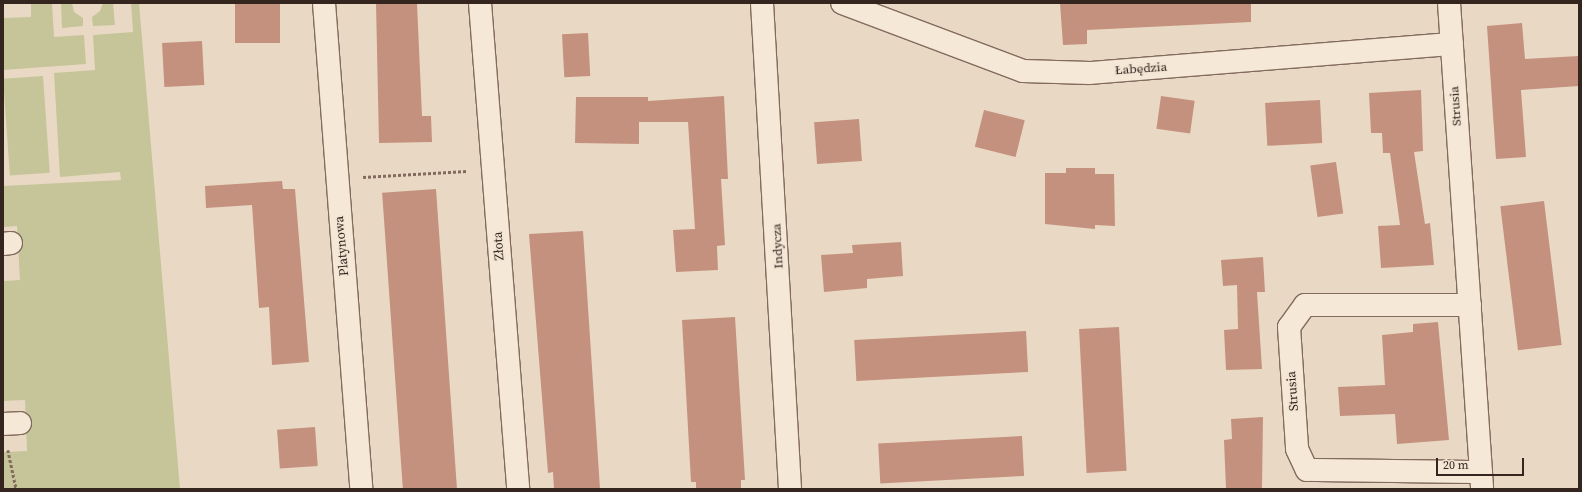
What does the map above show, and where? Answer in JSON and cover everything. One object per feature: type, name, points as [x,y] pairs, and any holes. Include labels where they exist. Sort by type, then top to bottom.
[{"type":"street","name":"Platynowa","points":[[324,3],[336,179],[361,489]]},
{"type":"street","name":"Złota","points":[[480,3],[518,489]]},
{"type":"street","name":"Indycza","points":[[762,3],[790,489]]},
{"type":"street","name":"Łabędzia","points":[[842,3],[1023,71],[1090,73],[1452,44]]},
{"type":"street","name":"Strusia","points":[[1449,3],[1452,44],[1470,305],[1482,480],[1307,470],[1297,449],[1289,327],[1305,305],[1470,305]]},
{"type":"path","points":[[336,179],[493,169]]},
{"type":"green space","points":[[31,3],[52,3],[54,37],[84,35],[86,64],[3,70],[3,18],[31,17]]},
{"type":"green space","points":[[61,3],[72,3],[74,12],[83,18],[83,26],[62,28]]},
{"type":"green space","points":[[103,3],[113,3],[115,25],[93,26],[92,17],[100,11]]},
{"type":"green space","points":[[131,3],[139,3],[180,489],[3,489],[3,452],[27,451],[25,400],[3,401],[3,281],[20,280],[17,226],[3,227],[3,186],[121,180],[120,172],[60,177],[54,73],[95,70],[93,35],[133,32]]},
{"type":"green space","points":[[43,76],[50,173],[10,176],[3,79]]},
{"type":"building","points":[[235,3],[280,3],[280,43],[235,43]]},
{"type":"building","points":[[376,3],[417,3],[422,116],[431,116],[432,142],[379,143]]},
{"type":"building","points":[[1060,3],[1251,3],[1251,22],[1087,30],[1087,44],[1063,45]]},
{"type":"building","points":[[1522,23],[1525,59],[1579,56],[1579,86],[1521,90],[1526,157],[1496,159],[1487,26]]},
{"type":"building","points":[[588,33],[590,76],[564,77],[562,34]]},
{"type":"building","points":[[202,41],[204,85],[164,87],[162,43]]},
{"type":"building","points":[[1421,90],[1423,151],[1414,152],[1425,224],[1430,223],[1434,265],[1381,268],[1378,226],[1400,225],[1390,153],[1383,153],[1382,133],[1371,133],[1369,93]]},
{"type":"building","points":[[724,96],[728,179],[721,179],[725,245],[717,246],[718,270],[676,272],[673,230],[695,229],[688,122],[639,122],[639,144],[575,143],[576,97],[648,97],[648,101]]},
{"type":"building","points":[[1161,96],[1195,101],[1190,133],[1156,129]]},
{"type":"building","points":[[1320,100],[1322,143],[1267,146],[1265,103]]},
{"type":"building","points":[[984,110],[1025,120],[1016,157],[975,147]]},
{"type":"building","points":[[859,119],[862,161],[817,164],[814,122]]},
{"type":"building","points":[[1336,162],[1343,213],[1317,217],[1310,166]]},
{"type":"building","points":[[1066,168],[1095,168],[1095,174],[1114,174],[1115,226],[1095,225],[1095,229],[1045,224],[1045,173],[1066,173]]},
{"type":"building","points":[[282,181],[283,189],[295,189],[309,362],[272,365],[269,307],[259,308],[252,205],[206,208],[205,186]]},
{"type":"building","points":[[436,189],[457,489],[403,489],[382,193]]},
{"type":"building","points":[[1544,201],[1562,345],[1518,350],[1500,206]]},
{"type":"building","points":[[583,231],[600,489],[554,489],[553,472],[548,473],[529,234]]},
{"type":"building","points":[[901,242],[903,276],[867,279],[867,288],[824,292],[821,255],[853,253],[852,245]]},
{"type":"building","points":[[1263,257],[1265,292],[1257,292],[1262,369],[1226,370],[1224,330],[1238,329],[1237,285],[1223,286],[1221,260]]},
{"type":"building","points":[[735,317],[745,480],[741,480],[741,489],[696,489],[696,482],[691,482],[682,320]]},
{"type":"building","points":[[1438,322],[1449,440],[1397,444],[1395,414],[1340,416],[1338,387],[1385,385],[1382,335],[1413,332],[1413,324]]},
{"type":"building","points":[[1119,327],[1127,471],[1087,473],[1079,329]]},
{"type":"building","points":[[1026,331],[1028,372],[856,381],[854,340]]},
{"type":"building","points":[[1263,417],[1262,489],[1226,489],[1224,440],[1232,439],[1231,419]]},
{"type":"building","points":[[315,427],[318,466],[280,469],[277,430]]},
{"type":"building","points":[[1022,436],[1024,476],[880,483],[878,444]]}]
